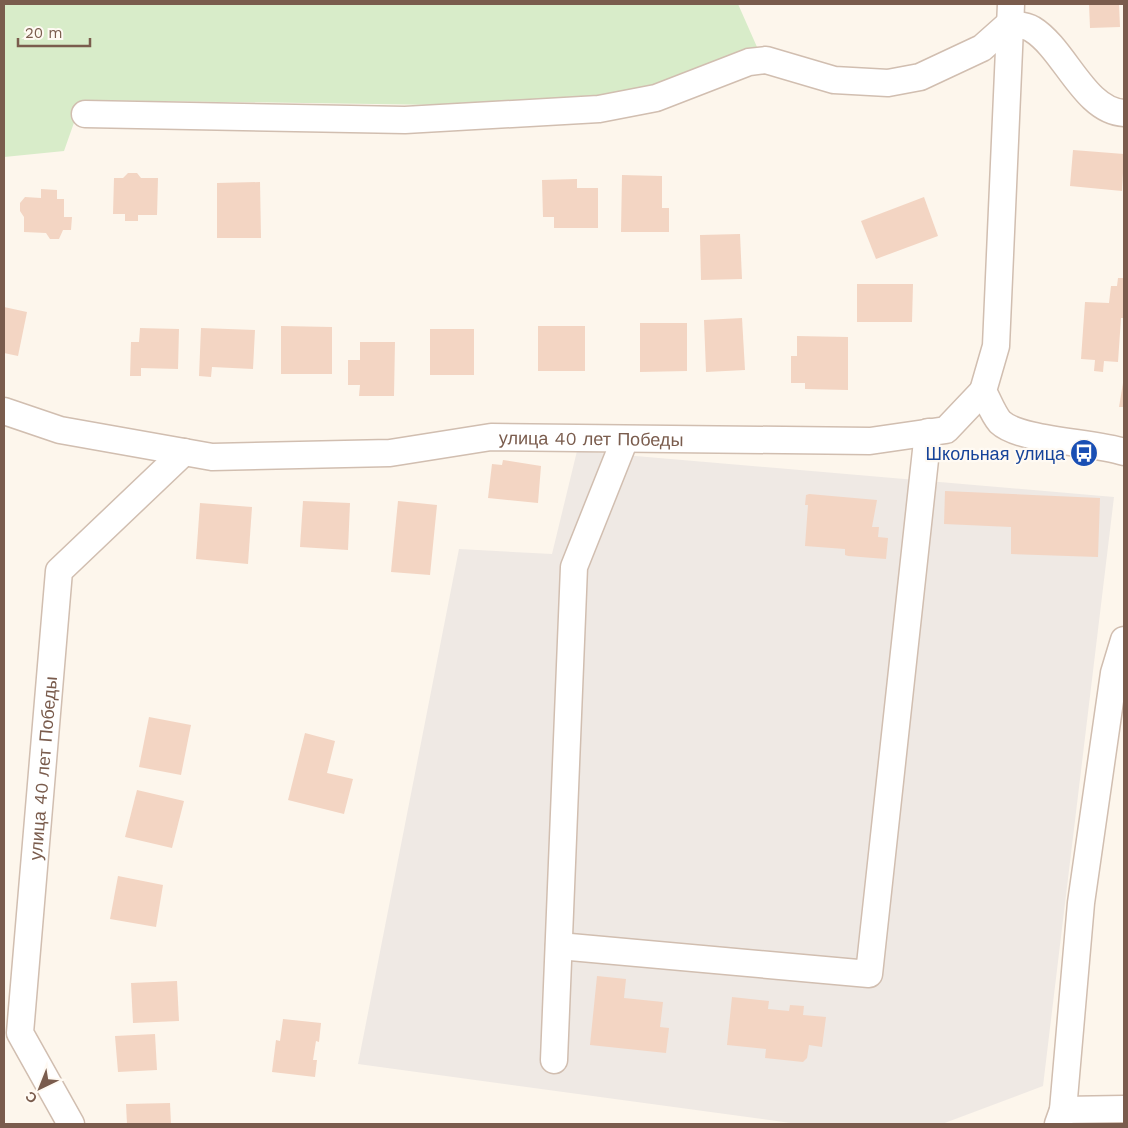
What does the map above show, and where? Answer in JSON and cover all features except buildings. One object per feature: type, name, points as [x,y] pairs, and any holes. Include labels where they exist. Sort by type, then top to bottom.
[{"type":"street","points":[[1010,14],[1031,28],[1065,61],[1093,100],[1124,113]]},
{"type":"street","points":[[85,114],[406,120],[599,109],[656,98],[750,62],[766,60],[834,80],[888,83],[920,77],[982,48],[1010,14]]},
{"type":"street","points":[[1010,14],[996,346],[983,391],[1001,422],[1028,435],[1084,443],[1124,452]]},
{"type":"street","name":"улица 40 лет Победы","points":[[4,411],[60,430],[212,457],[390,453],[491,438],[870,441],[946,430],[983,391]]},
{"type":"street","points":[[559,946],[870,974],[928,432]]},
{"type":"street","points":[[554,1060],[574,567],[625,438]]},
{"type":"street","name":"улица 40 лет Победы","points":[[71,1124],[12,1040],[59,571],[184,452]]},
{"type":"street","points":[[1124,640],[1114,673],[1081,903],[1060,1117],[1124,1109]]},
{"type":"shaded area","points":[[577,451],[1114,497],[1043,1086],[942,1124],[798,1124],[358,1064],[459,549],[552,554]]},
{"type":"green space","points":[[4,4],[738,4],[757,47],[659,88],[517,106],[82,100],[64,151],[4,157]]},
{"type":"place","name":"Школьная улица","points":[[1084,453]]}]
